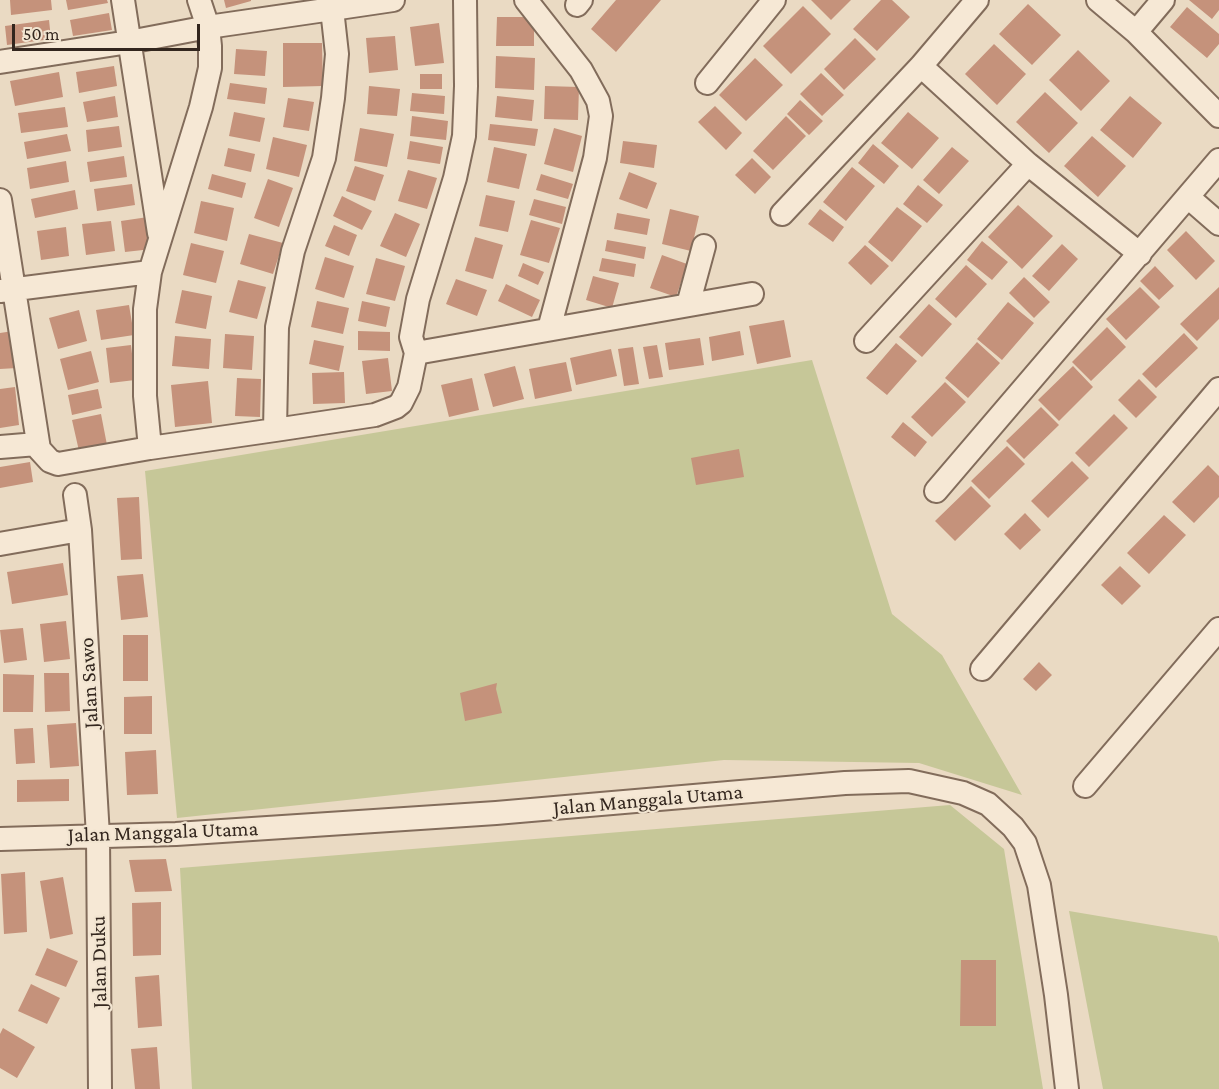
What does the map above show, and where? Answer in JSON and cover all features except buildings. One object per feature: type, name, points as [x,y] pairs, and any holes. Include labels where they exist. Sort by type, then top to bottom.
[{"type":"street","points":[[123,0],[159,237]]},
{"type":"street","points":[[150,448],[144,309],[159,237],[201,107],[207,78],[210,46],[208,27],[199,0]]},
{"type":"street","points":[[0,62],[129,42],[330,4],[393,0]]},
{"type":"street","points":[[0,200],[7,289],[38,444],[44,456],[50,461],[58,464],[375,415],[396,407],[401,403],[408,387],[416,353],[411,342],[411,330],[421,288],[455,178],[464,136],[465,0]]},
{"type":"street","points":[[526,0],[581,70],[598,101],[601,116],[595,158],[549,329]]},
{"type":"street","points":[[707,83],[774,0]]},
{"type":"street","points":[[782,214],[921,66],[977,0]]},
{"type":"street","points":[[1098,0],[1136,32],[1219,116]]},
{"type":"street","points":[[1136,32],[1163,0]]},
{"type":"street","points":[[275,430],[277,327],[293,251],[324,158],[333,98],[337,54],[330,4]]},
{"type":"street","points":[[921,66],[1028,164],[1140,254]]},
{"type":"street","points":[[936,490],[1219,160]]},
{"type":"street","points":[[866,341],[1028,164]]},
{"type":"street","points":[[1188,197],[1219,224]]},
{"type":"street","points":[[688,305],[704,246]]},
{"type":"street","points":[[7,289],[150,272]]},
{"type":"street","points":[[416,353],[752,294]]},
{"type":"street","points":[[982,669],[1219,389]]},
{"type":"street","points":[[0,447],[38,444]]},
{"type":"street","name":"Jalan Sawo","points":[[75,495],[80,530],[98,836]]},
{"type":"street","points":[[0,544],[80,530]]},
{"type":"street","points":[[1085,786],[1219,629]]},
{"type":"street","name":"Jalan Manggala Utama","points":[[0,839],[176,834],[496,813],[845,783],[909,781],[963,793],[988,804],[1013,827],[1025,843],[1039,885],[1056,995],[1067,1089]]},
{"type":"street","name":"Jalan Duku","points":[[98,836],[100,1089]]},
{"type":"green space","points":[[812,360],[892,614],[942,655],[1022,795],[919,763],[724,760],[177,818],[145,471]]},
{"type":"green space","points":[[950,805],[1004,849],[1043,1089],[192,1089],[180,868]]},
{"type":"green space","points":[[1069,911],[1217,936],[1219,943],[1219,1089],[1103,1089]]}]
